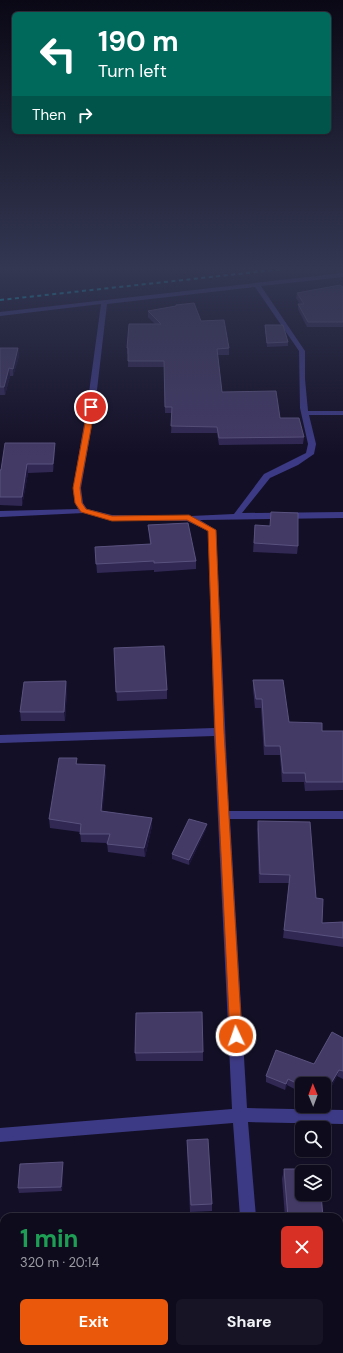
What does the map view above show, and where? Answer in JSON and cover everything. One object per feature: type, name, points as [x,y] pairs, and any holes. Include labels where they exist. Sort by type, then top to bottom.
[{"type":"street","points":[[84,511],[79,503],[76,488],[91,407],[101,330]]},
{"type":"street","points":[[236,516],[267,476],[296,463],[310,454],[312,444],[305,413],[302,379],[302,351],[288,330]]},
{"type":"street","points":[[305,413],[343,413]]},
{"type":"street","points":[[0,514],[84,511],[112,518],[343,516]]},
{"type":"street","points":[[189,518],[212,530],[219,732],[240,1115],[248,1213]]},
{"type":"street","points":[[0,739],[219,732]]},
{"type":"street","points":[[224,815],[343,815]]},
{"type":"street","points":[[0,1135],[240,1115],[343,1117]]},
{"type":"building","points":[[128,330],[226,330],[229,348],[217,349],[222,392],[276,391],[280,418],[299,418],[304,437],[219,438],[217,427],[171,426],[172,407],[165,407],[164,361],[128,361],[127,348]]},
{"type":"building","points":[[266,330],[285,330],[288,342],[267,343]]},
{"type":"building","points":[[0,348],[18,348],[13,369],[9,368],[4,387],[0,387]]},
{"type":"building","points":[[5,443],[55,443],[53,464],[27,464],[22,497],[0,497],[0,470]]},
{"type":"building","points":[[271,512],[298,513],[298,546],[254,543],[255,525],[270,526]]},
{"type":"building","points":[[188,523],[196,561],[154,563],[154,561],[96,564],[95,547],[151,544],[148,525]]},
{"type":"building","points":[[164,646],[167,690],[116,692],[114,648]]},
{"type":"building","points":[[253,680],[283,680],[289,722],[322,723],[322,731],[343,731],[343,782],[306,782],[305,773],[283,773],[280,746],[265,746],[262,699],[256,699]]},
{"type":"building","points":[[66,681],[64,712],[20,712],[24,682]]},
{"type":"building","points":[[59,758],[77,758],[76,764],[105,765],[101,811],[152,818],[144,848],[107,844],[110,834],[80,834],[81,824],[49,819]]},
{"type":"building","points":[[189,819],[207,824],[189,860],[172,854]]},
{"type":"building","points":[[258,821],[310,822],[316,898],[323,899],[322,923],[343,922],[343,938],[284,930],[290,875],[260,874]]},
{"type":"building","points":[[202,1012],[203,1052],[135,1053],[136,1013]]},
{"type":"building","points":[[332,1032],[343,1038],[343,1071],[339,1070],[331,1083],[331,1077],[295,1077],[295,1082],[288,1079],[286,1084],[266,1076],[276,1050],[314,1064]]},
{"type":"building","points":[[208,1139],[212,1204],[191,1205],[187,1140]]},
{"type":"building","points":[[63,1162],[61,1187],[18,1188],[20,1164]]},
{"type":"building","points":[[284,1169],[295,1169],[295,1201],[322,1201],[323,1213],[288,1213]]},
{"type":"route","points":[[91,407],[76,488],[79,503],[84,511],[112,518],[189,518],[212,530],[219,732],[236,1036]]}]
